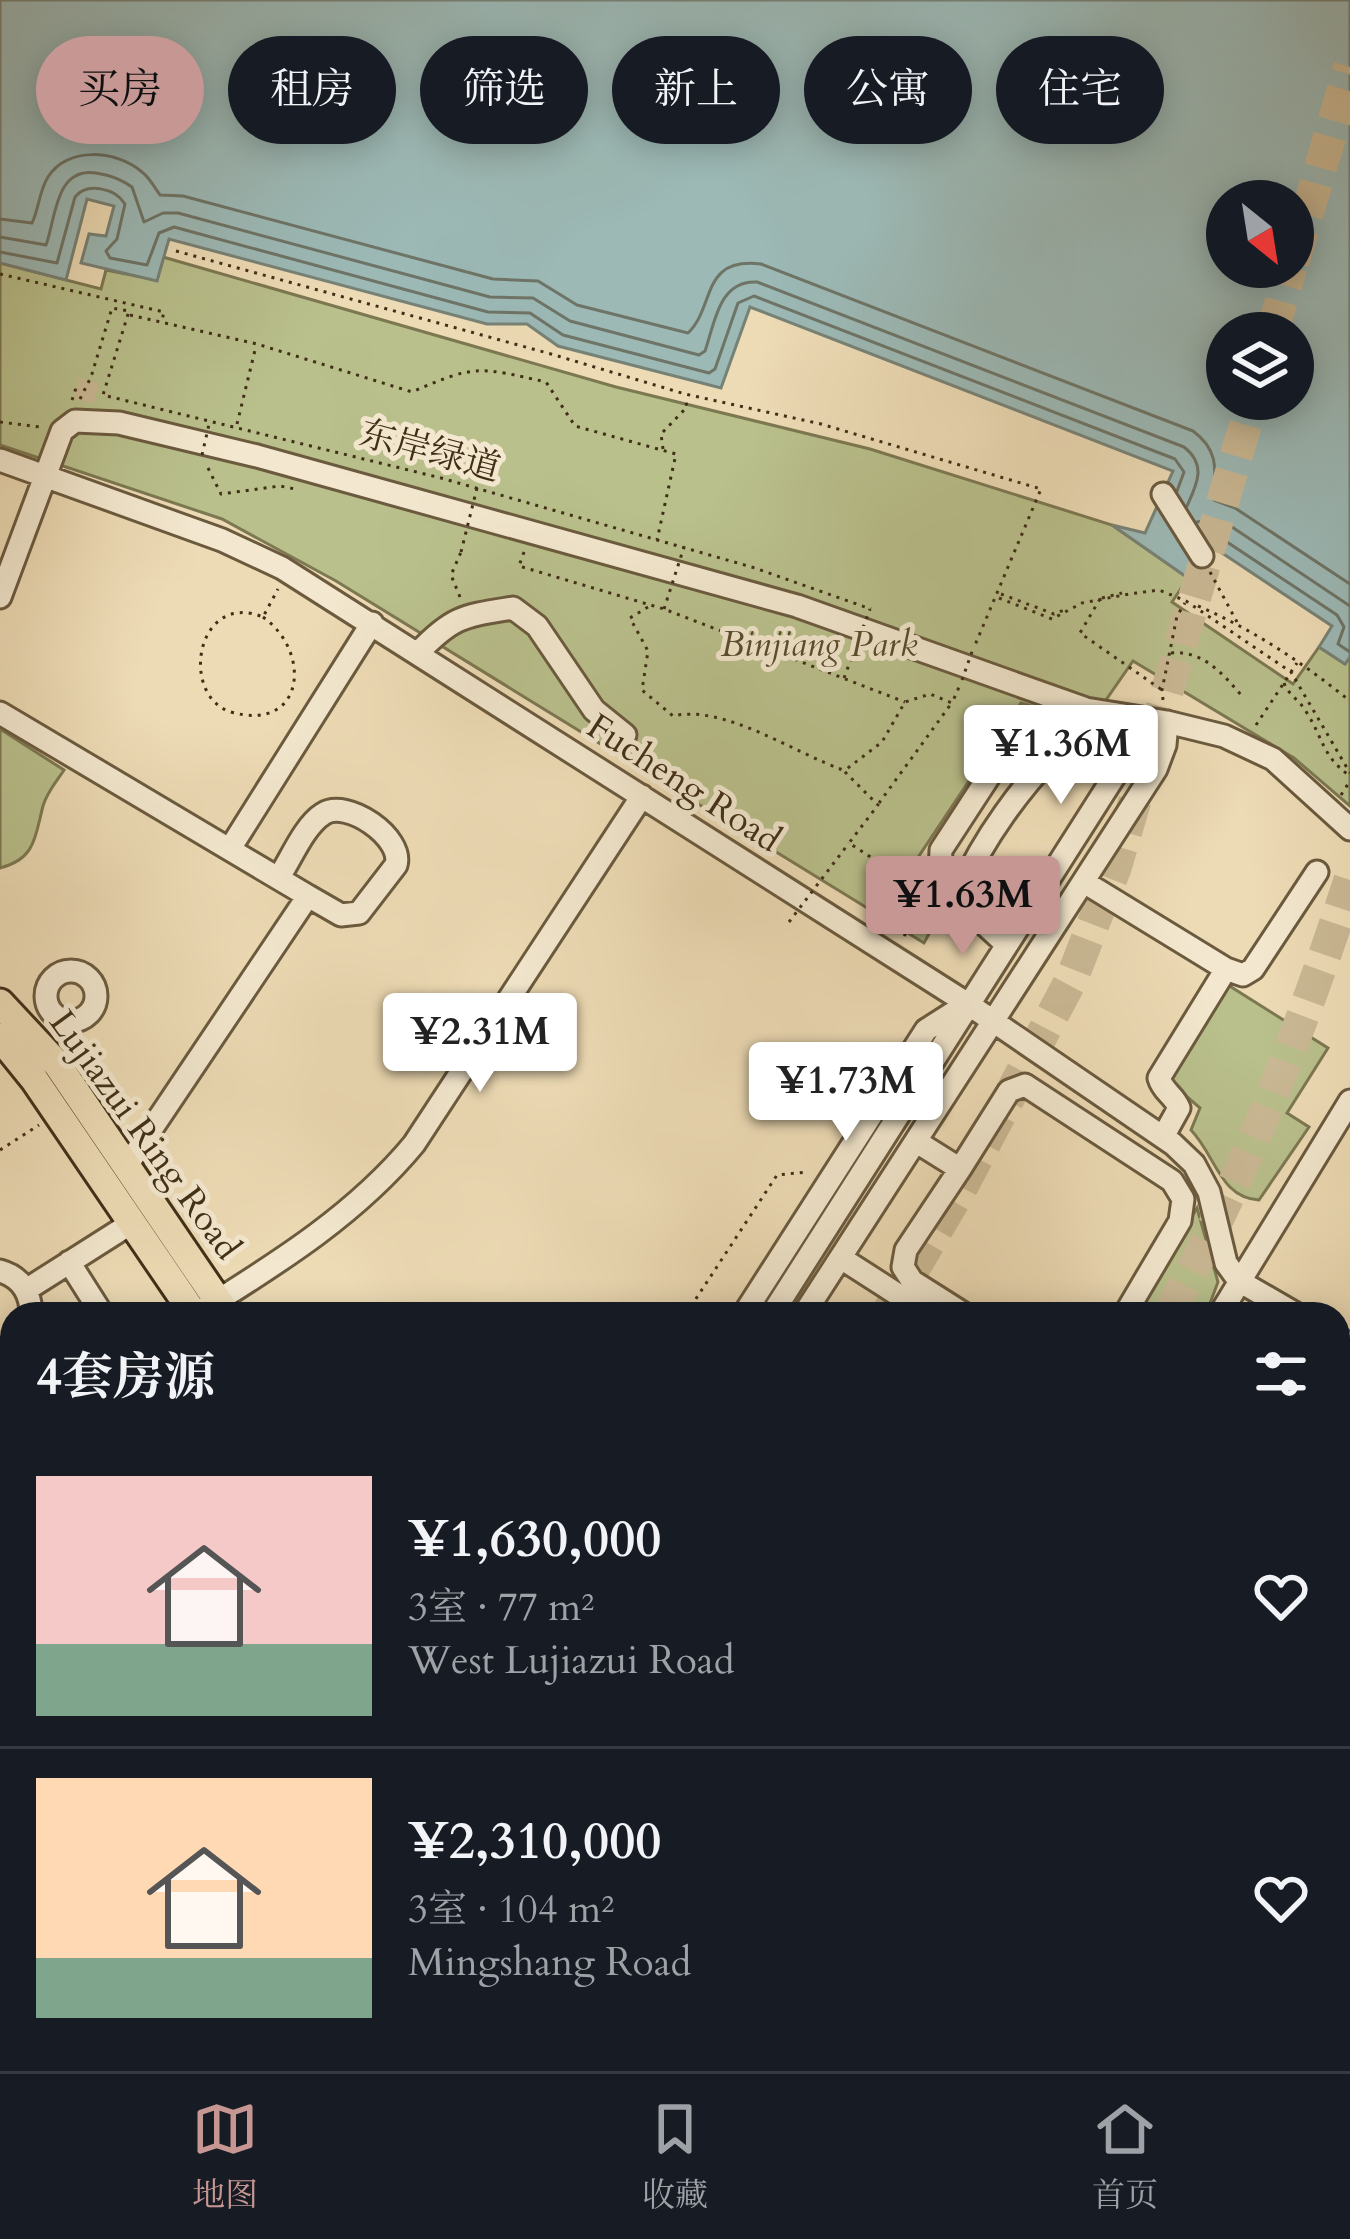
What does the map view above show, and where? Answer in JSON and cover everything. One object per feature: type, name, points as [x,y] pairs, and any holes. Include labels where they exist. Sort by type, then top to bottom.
[{"type":"main road","name":"Lujiazui Ring Road","points":[[0,1003],[32,1035],[128,1164],[205,1302]]},
{"type":"main road","name":"Lujiazui Ring Road","points":[[0,1037],[133,1222],[202,1302]]},
{"type":"street","points":[[0,596],[62,430],[75,421],[119,423],[257,456],[776,600],[1086,709],[1167,722],[1244,745],[1274,759],[1350,829]]},
{"type":"street","name":"Fucheng Road","points":[[0,460],[223,540],[287,572],[968,1004],[1163,1137],[1194,1164],[1209,1192],[1226,1263],[1239,1281]]},
{"type":"street","points":[[1163,494],[1202,556]]},
{"type":"street","points":[[418,653],[444,625],[512,608],[537,626],[594,710],[625,735]]},
{"type":"street","points":[[231,847],[372,623]]},
{"type":"street","points":[[0,712],[340,915],[359,913],[399,857],[395,843],[352,812],[332,809],[317,818],[279,878]]},
{"type":"street","points":[[1006,944],[940,875],[940,850],[997,764],[1013,753],[1063,745],[1114,726],[1167,722]]},
{"type":"street","points":[[817,1302],[841,1258],[1156,769],[1167,722]]},
{"type":"street","points":[[780,1302],[1131,750],[1167,722]]},
{"type":"street","points":[[967,908],[960,891],[971,866],[1035,772],[1063,745]]},
{"type":"street","points":[[220,1302],[347,1213],[385,1180],[414,1144],[642,796]]},
{"type":"street","points":[[1084,882],[1226,969],[1244,975],[1253,969],[1317,872]]},
{"type":"street","points":[[128,1164],[308,896]]},
{"type":"street","points":[[1163,1137],[1179,1108],[1175,1098],[1162,1090],[1159,1078],[1226,969]]},
{"type":"street","points":[[753,1302],[926,1030],[968,1004]]},
{"type":"street","points":[[32,1035],[52,1013]]},
{"type":"street","points":[[945,1302],[912,1281],[903,1267],[906,1250],[1003,1098],[1025,1084],[1172,1181],[1183,1199],[1180,1221],[1131,1302]]},
{"type":"street","points":[[1227,1302],[1350,1101]]},
{"type":"street","points":[[917,1142],[960,1169]]},
{"type":"street","points":[[26,1289],[133,1222]]},
{"type":"street","points":[[841,1258],[909,1302]]},
{"type":"street","points":[[69,1262],[94,1302]]},
{"type":"street","points":[[0,1271],[17,1279],[29,1302]]},
{"type":"street","points":[[1239,1281],[1275,1302]]},
{"type":"path","points":[[176,251],[685,394],[821,424],[1041,489],[952,703],[790,922]]},
{"type":"path","points":[[0,274],[164,312],[161,322]]},
{"type":"path","name":"东岸绿道","points":[[62,430],[92,377],[112,308],[129,311],[104,395],[478,488],[684,547],[869,609],[844,678]]},
{"type":"path","points":[[128,315],[257,344],[412,392],[456,373],[484,368],[546,382],[575,426],[676,454],[658,540]]},
{"type":"path","points":[[237,425],[257,344]]},
{"type":"path","points":[[663,450],[661,434],[687,407],[685,394]]},
{"type":"path","points":[[202,455],[210,420]]},
{"type":"path","points":[[0,422],[62,430]]},
{"type":"path","points":[[466,616],[451,574],[478,488]]},
{"type":"path","points":[[527,542],[519,566],[664,609],[905,702],[930,694],[952,703]]},
{"type":"path","points":[[664,609],[684,547]]},
{"type":"path","points":[[1202,556],[1238,623]]},
{"type":"path","points":[[263,617],[287,572]]},
{"type":"path","points":[[998,595],[1054,614],[1100,599],[1149,592],[1175,596],[1292,672],[1350,774]]},
{"type":"path","points":[[1100,599],[1080,633],[1162,689]]},
{"type":"path","points":[[1167,722],[1162,689],[1177,616],[1186,602]]},
{"type":"path","points":[[1186,602],[1238,623],[1350,701]]},
{"type":"path","points":[[651,605],[630,618],[648,652],[642,690],[673,716],[692,712],[737,725],[844,771],[878,805]]},
{"type":"path","points":[[245,612],[263,617],[292,650],[295,679],[289,699],[267,713],[225,710],[204,687],[206,636],[225,616],[245,612]]},
{"type":"path","points":[[1171,653],[1207,661],[1242,696]]},
{"type":"path","points":[[1244,745],[1298,662]]},
{"type":"path","points":[[1284,683],[1288,694],[1306,711],[1329,761],[1350,774]]},
{"type":"path","points":[[844,771],[882,742],[905,702]]},
{"type":"path","points":[[849,843],[889,869],[915,920],[891,955]]},
{"type":"path","points":[[0,1150],[58,1114]]},
{"type":"path","points":[[694,1302],[777,1175],[821,1171]]},
{"type":"green space","name":"Binjiang Park","points":[[163,257],[616,387],[870,449],[1112,525],[1188,578],[1172,602],[1293,684],[1319,647],[1345,664],[1350,657],[1350,806],[1294,758],[1133,661],[1090,723],[1021,703],[917,859],[941,912],[924,943],[336,581],[222,519],[0,445],[0,263],[101,289],[106,270],[157,280]]},
{"type":"green space","points":[[0,729],[64,770],[45,801],[27,852],[0,868]]},
{"type":"green space","points":[[1228,985],[1328,1048],[1287,1113],[1309,1127],[1259,1200],[1227,1184],[1191,1130],[1200,1108],[1171,1083],[1171,1075]]},
{"type":"green space","points":[[1197,1208],[1218,1282],[1210,1302],[1141,1302]]},
{"type":"water","points":[[0,0],[1350,0],[1350,657],[1345,664],[1319,647],[1332,626],[1210,545],[1188,578],[1112,525],[1145,533],[1173,471],[750,307],[721,388],[558,346],[527,324],[487,324],[169,239],[157,281],[81,263],[89,234],[106,236],[114,206],[87,199],[66,280],[0,263]]},
{"type":"tunnel","points":[[1314,190],[1350,67]]},
{"type":"tunnel","points":[[1278,312],[1285,288]]},
{"type":"tunnel","points":[[76,388],[103,395]]},
{"type":"tunnel","points":[[894,1302],[961,1188],[1072,978],[1115,868],[1247,420]]},
{"type":"tunnel","points":[[1175,1302],[1270,1101],[1350,880]]}]
